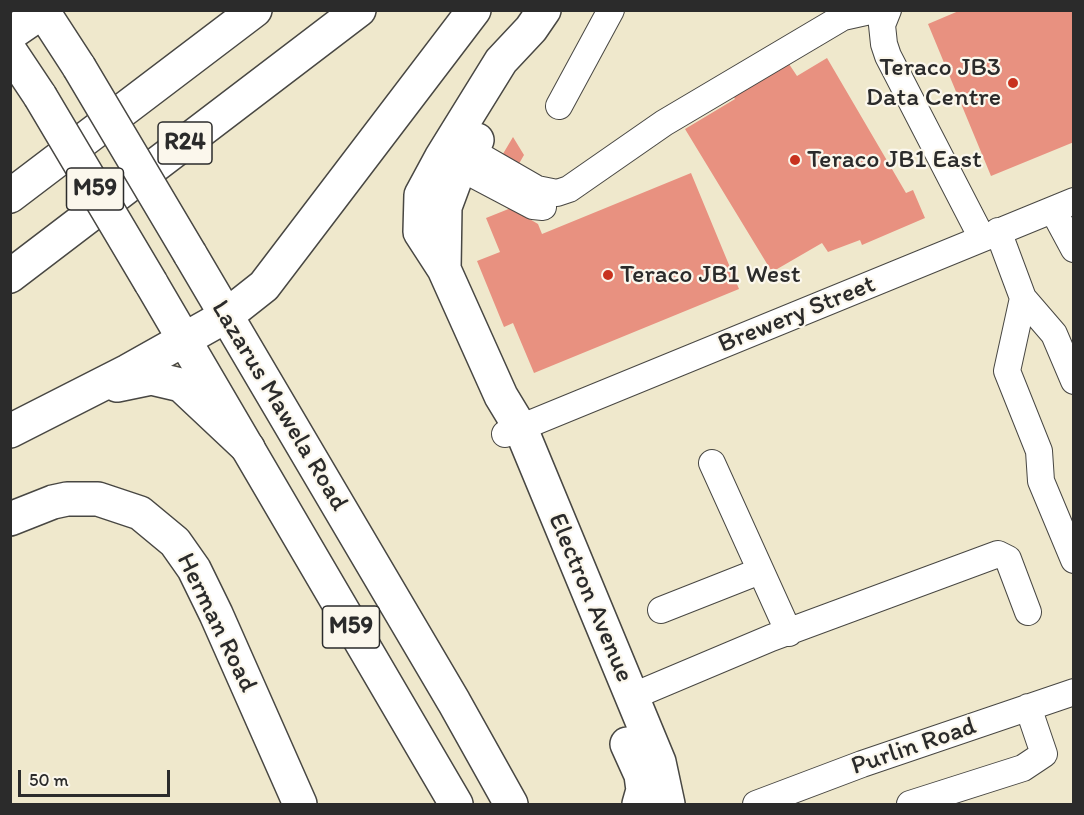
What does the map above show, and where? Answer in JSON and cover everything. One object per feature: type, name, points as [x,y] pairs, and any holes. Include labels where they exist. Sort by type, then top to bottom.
[{"type":"main road","name":"R24","points":[[10,196],[255,10]]},
{"type":"main road","name":"R24","points":[[10,276],[359,10]]},
{"type":"main road","points":[[10,431],[128,371],[226,316],[264,286],[474,10]]},
{"type":"main road","points":[[10,34],[43,11]]},
{"type":"main road","name":"Lazarus Mawela Road","points":[[43,11],[79,67],[190,254],[454,702],[511,804]]},
{"type":"main road","name":"Electron Avenue","points":[[537,20],[501,61],[457,160],[422,195],[419,213],[420,232],[444,268],[501,396],[513,431],[632,697],[659,762],[668,804]]},
{"type":"main road","name":"Lazarus Mawela Road","points":[[10,51],[40,96],[151,283],[456,804]]},
{"type":"main road","points":[[67,401],[141,379],[172,381],[190,390],[248,448]]},
{"type":"main road","name":"Electron Avenue","points":[[513,431],[512,460],[640,775],[643,790],[639,804]]},
{"type":"main road","name":"Herman Road","points":[[10,519],[53,502],[75,499],[98,500],[140,513],[175,542],[194,569],[216,614],[300,804]]},
{"type":"street","points":[[559,106],[611,10]]},
{"type":"street","points":[[457,160],[487,159],[548,193],[569,189],[664,123],[843,17],[870,11],[887,14],[882,34],[888,56],[990,235],[1023,298],[1054,334],[1074,381]]},
{"type":"street","points":[[1063,206],[1074,249]]},
{"type":"street","name":"Brewery Street","points":[[513,431],[1063,206]]},
{"type":"street","points":[[1023,298],[1007,371],[1039,451],[1041,481],[1068,525],[1074,560]]},
{"type":"street","points":[[712,462],[789,633]]},
{"type":"street","points":[[632,697],[771,638],[998,554],[1008,559],[1028,612]]},
{"type":"street","points":[[662,610],[760,571]]},
{"type":"street","name":"Purlin Road","points":[[756,804],[1074,692]]},
{"type":"street","points":[[910,804],[1023,768],[1044,754],[1028,707]]},
{"type":"building","name":"Teraco JB3 Data Centre","points":[[961,10],[1074,10],[1074,142],[991,176],[928,24]]},
{"type":"building","name":"Teraco JB1 East","points":[[827,58],[906,193],[913,190],[925,218],[862,245],[860,240],[828,252],[822,243],[772,272],[685,129],[735,99],[729,89],[787,61],[797,76]]},
{"type":"building","points":[[513,137],[524,155],[505,188],[488,179]]},
{"type":"building","name":"Teraco JB1 West","points":[[691,173],[739,289],[534,373],[513,323],[504,327],[477,261],[500,252],[486,218],[511,208],[538,224],[542,234]]},
{"type":"place","name":"Teraco JB3 Data Centre","points":[[1013,83]]},
{"type":"place","name":"Teraco JB1 East","points":[[795,160]]},
{"type":"place","name":"Teraco JB1 West","points":[[608,275]]}]
